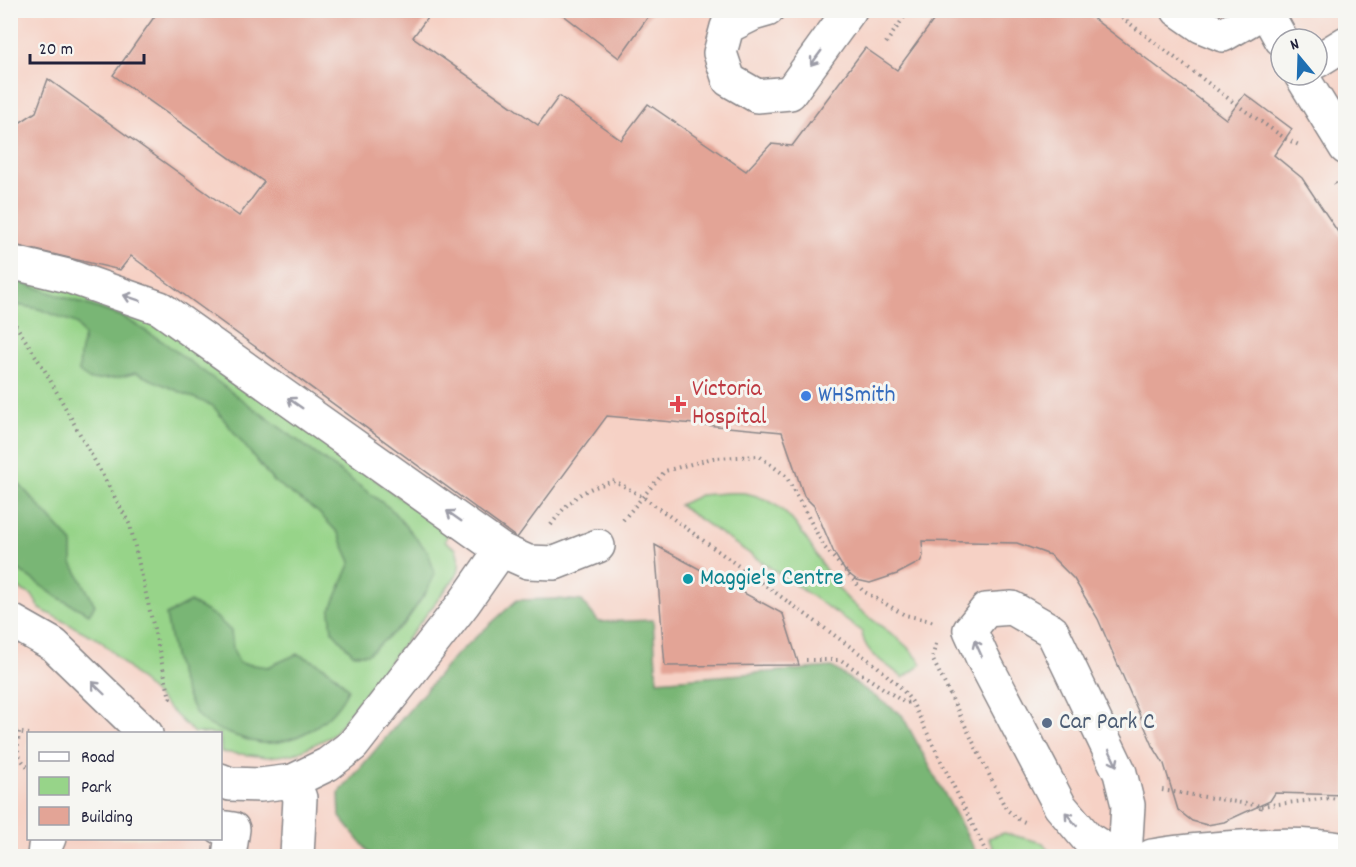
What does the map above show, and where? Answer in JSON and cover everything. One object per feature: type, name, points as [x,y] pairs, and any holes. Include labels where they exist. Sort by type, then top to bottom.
[{"type":"street","points":[[767,10],[727,27],[720,53],[729,80],[757,96],[790,93],[850,10]]},
{"type":"street","points":[[1178,10],[1201,26],[1223,35],[1265,11],[1274,27]]},
{"type":"street","points":[[1329,54],[1346,43]]},
{"type":"street","points":[[1308,87],[1346,148]]},
{"type":"street","points":[[10,262],[68,276],[160,308],[501,550],[528,562],[555,563],[598,546]]},
{"type":"street","points":[[222,781],[260,785],[293,781],[328,764],[353,744],[464,603],[501,550]]},
{"type":"street","points":[[1114,856],[1087,838],[1060,806],[983,659],[956,627],[986,610],[1012,608],[1052,632],[1120,773],[1128,805],[1125,856]]},
{"type":"street","points":[[10,620],[54,645],[143,731]]},
{"type":"street","points":[[293,781],[300,798],[297,856]]},
{"type":"street","points":[[222,827],[233,829],[229,856]]},
{"type":"street","points":[[44,856],[48,840]]},
{"type":"street","points":[[1152,856],[1259,845],[1301,850],[1346,850]]},
{"type":"path","points":[[886,43],[909,10]]},
{"type":"path","points":[[1112,10],[1237,105],[1286,139],[1306,148]]},
{"type":"path","points":[[1334,181],[1346,200]]},
{"type":"path","points":[[10,324],[15,324],[44,369],[130,525],[170,698],[165,704]]},
{"type":"path","points":[[598,546],[665,471],[713,458],[759,456],[786,476],[825,548],[863,591],[905,615],[956,627],[932,658],[1006,809],[1018,819],[1036,827]]},
{"type":"path","points":[[549,529],[576,495],[598,485],[615,482],[643,497],[877,666],[902,689],[912,702],[988,856]]},
{"type":"path","points":[[806,660],[841,660],[905,703],[912,702]]},
{"type":"path","points":[[10,731],[27,734]]},
{"type":"path","points":[[19,732],[20,759],[27,766]]},
{"type":"path","points":[[1154,788],[1261,806],[1330,798],[1346,800]]},
{"type":"path","points":[[1260,813],[1261,806]]},
{"type":"shaded area","name":"Victoria Hospital","points":[[11,11],[1345,11],[1345,856],[11,856]]},
{"type":"green space","points":[[11,275],[148,313],[448,533],[445,541],[456,549],[459,559],[457,575],[332,736],[294,754],[268,757],[222,752],[222,732],[193,732],[101,641],[40,609],[32,595],[11,585]]},
{"type":"green space","points":[[10,279],[123,317],[162,341],[391,509],[428,552],[435,574],[405,623],[368,654],[353,654],[332,631],[330,611],[351,562],[338,533],[318,512],[273,481],[213,406],[136,373],[117,378],[90,380],[79,372],[84,336],[76,323],[39,309],[11,304]]},
{"type":"green space","points":[[10,474],[72,542],[72,563],[95,605],[89,614],[57,597],[11,564]]},
{"type":"green space","points":[[749,494],[781,509],[804,535],[844,595],[863,613],[904,644],[922,664],[903,678],[872,653],[867,647],[862,632],[679,505],[700,495]]},
{"type":"green space","points":[[517,600],[582,601],[599,622],[653,620],[657,681],[832,667],[902,715],[977,854],[975,856],[372,856],[340,817],[339,793],[454,657]]},
{"type":"green space","points":[[190,602],[215,616],[231,631],[233,649],[239,663],[268,667],[297,654],[325,668],[343,683],[348,689],[342,701],[314,728],[277,742],[252,741],[206,723],[195,712],[184,689],[173,652],[166,615]]},
{"type":"green space","points":[[1004,833],[1043,843],[1052,856],[997,856],[988,838]]},
{"type":"building","points":[[159,10],[433,10],[413,37],[538,125],[559,96],[621,140],[648,104],[746,171],[771,144],[792,146],[865,48],[897,70],[941,10],[1082,10],[1226,119],[1245,94],[1292,129],[1274,155],[1302,178],[1346,244],[1346,795],[1275,793],[1270,801],[1224,822],[1207,825],[1192,821],[1178,810],[1164,764],[1154,748],[1098,619],[1074,579],[1050,555],[1017,543],[922,541],[923,556],[920,562],[897,574],[870,583],[857,580],[845,571],[834,553],[814,506],[804,496],[782,432],[607,416],[517,538],[131,256],[120,270],[10,244],[10,129],[36,112],[48,79],[239,216],[264,182],[113,75]]},
{"type":"building","points":[[557,10],[653,10],[619,58]]},
{"type":"building","name":"Maggie's Centre","points":[[655,545],[783,614],[799,665],[665,666]]},
{"type":"place","name":"WHSmith","points":[[806,396]]},
{"type":"place","name":"Victoria Hospital","points":[[678,404]]},
{"type":"place","name":"Maggie's Centre","points":[[688,579]]},
{"type":"place","name":"Car Park C","points":[[1047,723]]}]
